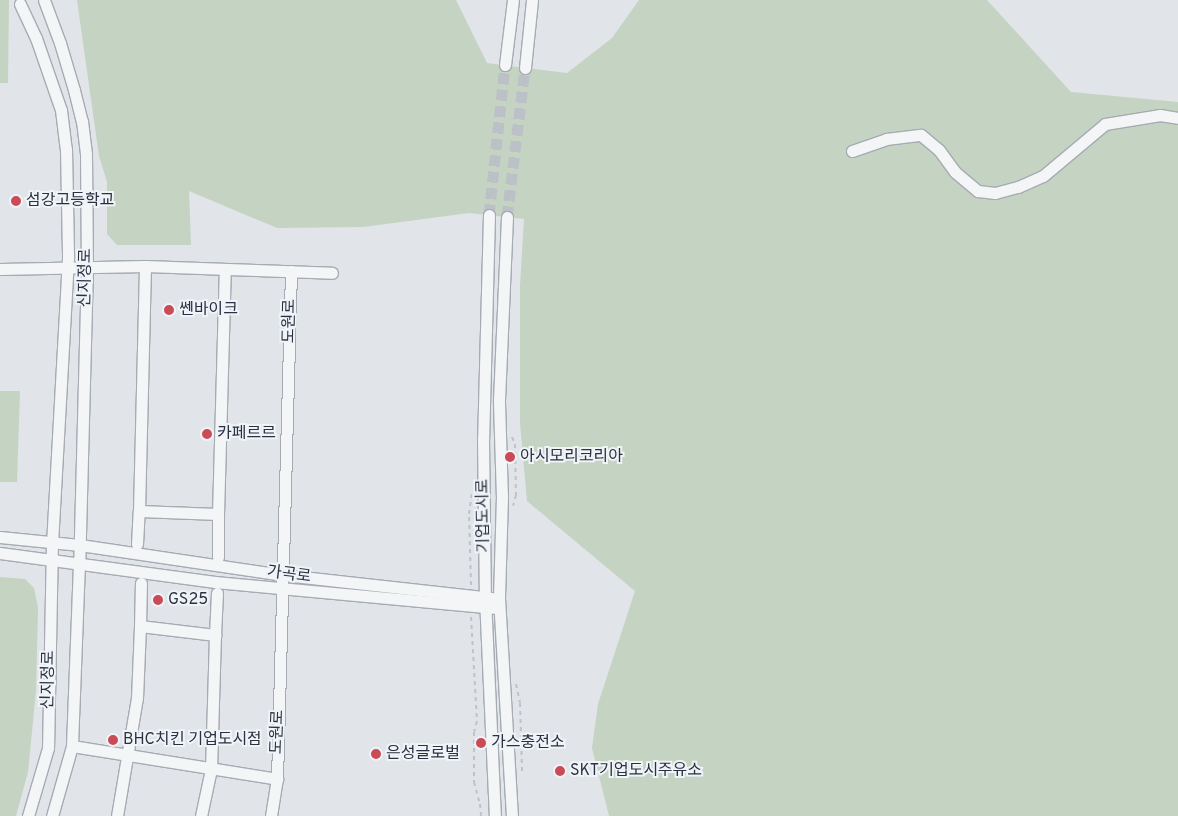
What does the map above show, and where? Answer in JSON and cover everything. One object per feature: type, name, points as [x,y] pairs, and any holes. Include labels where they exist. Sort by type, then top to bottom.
[{"type":"street","name":"신지정로","points":[[44,0],[60,43],[82,121],[86,155],[87,267],[80,563],[72,746],[52,816]]},
{"type":"street","points":[[505,66],[513,0]]},
{"type":"street","points":[[525,68],[532,0]]},
{"type":"street","name":"신지정로","points":[[20,4],[36,38],[60,110],[66,149],[67,268],[51,560],[48,748],[28,816]]},
{"type":"street","points":[[852,151],[886,140],[921,135],[939,150],[955,172],[978,191],[994,193],[1018,187],[1043,176],[1105,124],[1160,114],[1178,118]]},
{"type":"street","name":"기업도시로","points":[[489,215],[483,438],[485,603],[495,816]]},
{"type":"street","name":"기업도시로","points":[[507,217],[499,403],[502,496],[499,603],[512,816]]},
{"type":"street","points":[[136,544],[145,266]]},
{"type":"street","points":[[0,269],[145,266],[332,273]]},
{"type":"street","points":[[218,557],[225,270]]},
{"type":"street","name":"도원로","points":[[271,816],[277,779],[291,271]]},
{"type":"street","points":[[138,511],[218,514]]},
{"type":"street","points":[[0,536],[52,542]]},
{"type":"street","name":"가곡로","points":[[52,542],[485,603]]},
{"type":"street","points":[[0,552],[51,560]]},
{"type":"street","name":"가곡로","points":[[51,560],[215,582],[499,603]]},
{"type":"street","points":[[117,816],[137,698],[141,583]]},
{"type":"street","points":[[202,816],[211,769],[217,593]]},
{"type":"street","points":[[140,626],[215,635]]},
{"type":"street","points":[[72,746],[128,757],[277,779]]},
{"type":"path","points":[[471,620],[477,721],[474,732],[474,782],[481,816]]},
{"type":"path","points":[[515,676],[520,703],[522,778]]},
{"type":"green space","points":[[0,0],[9,0],[8,83],[0,83]]},
{"type":"green space","points":[[77,0],[456,0],[487,63],[567,73],[612,38],[639,0],[987,0],[1071,92],[1178,102],[1178,816],[609,816],[592,748],[598,704],[635,591],[527,501],[520,423],[520,286],[524,219],[469,213],[363,227],[277,228],[189,191],[191,245],[117,245],[107,234],[107,182],[99,156]]},
{"type":"green space","points":[[0,391],[20,391],[17,482],[0,482]]},
{"type":"green space","points":[[0,577],[25,579],[34,588],[38,608],[36,691],[28,772],[16,816],[0,816]]},
{"type":"tunnel","points":[[489,215],[505,65]]},
{"type":"tunnel","points":[[507,217],[525,68]]},
{"type":"place","name":"섬강고등학교","points":[[16,201]]},
{"type":"place","name":"쎈바이크","points":[[169,310]]},
{"type":"place","name":"카페르르","points":[[207,434]]},
{"type":"place","name":"아시모리코리아","points":[[510,457]]},
{"type":"place","name":"GS25","points":[[158,600]]},
{"type":"place","name":"BHC치킨 기업도시점","points":[[113,740]]},
{"type":"place","name":"가스충전소","points":[[481,743]]},
{"type":"place","name":"은성글로벌","points":[[376,754]]},
{"type":"place","name":"SKT기업도시주유소","points":[[560,771]]}]
